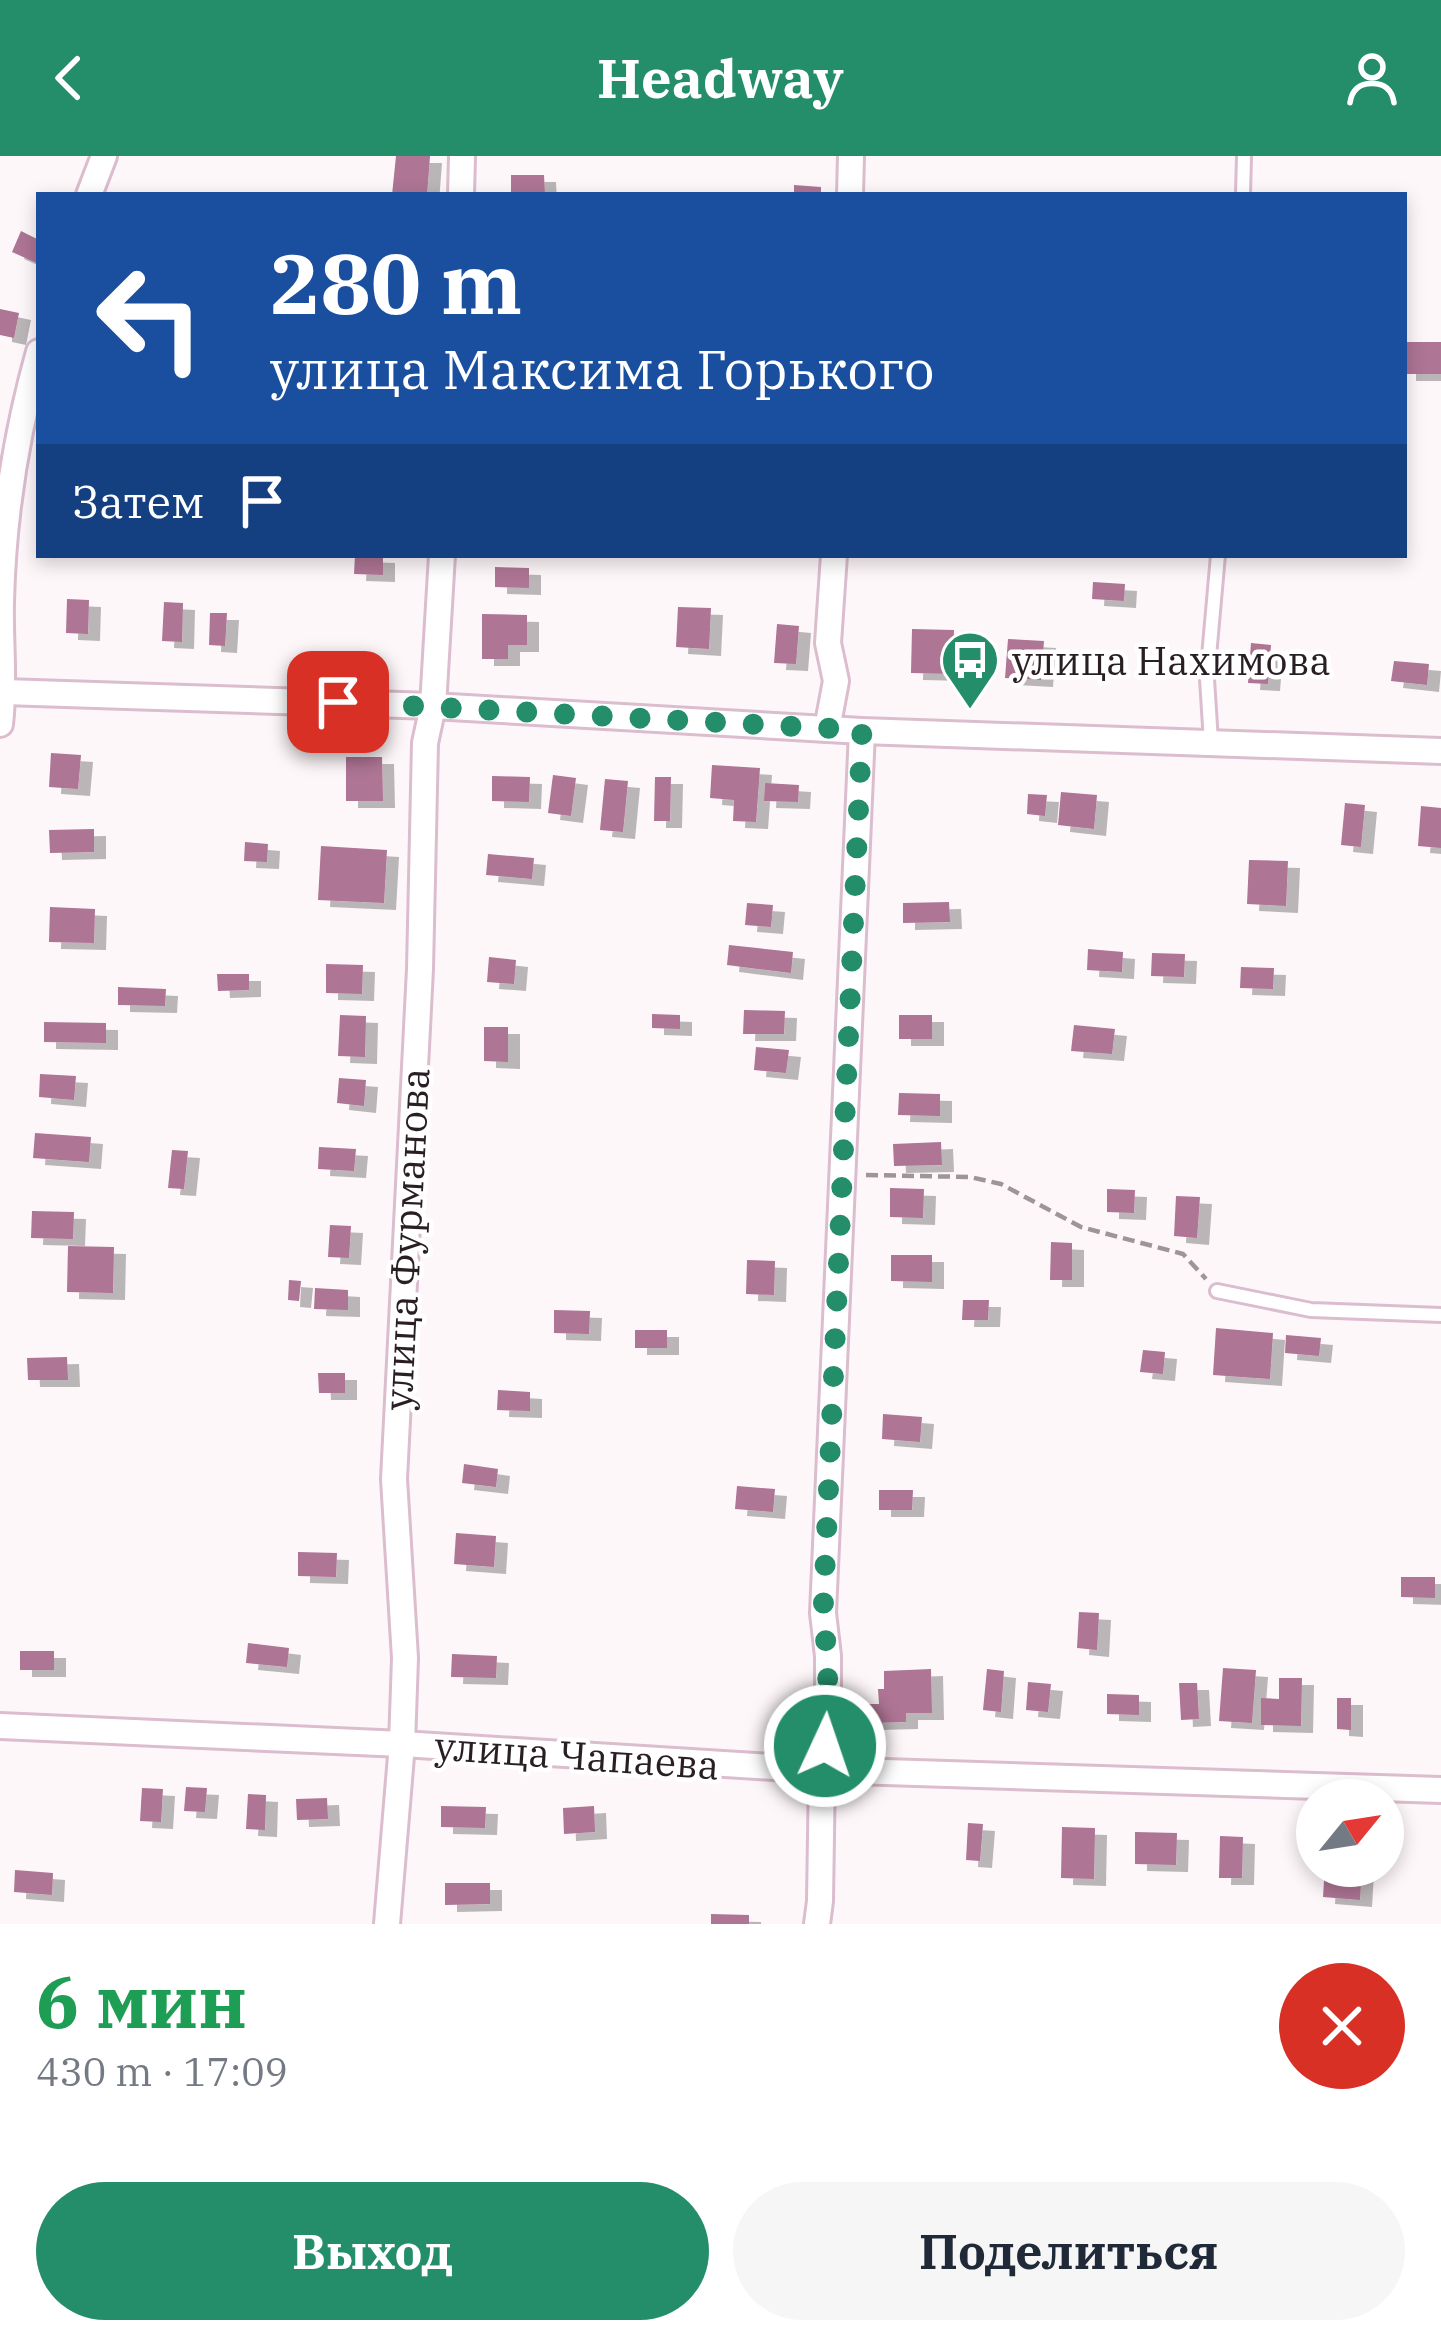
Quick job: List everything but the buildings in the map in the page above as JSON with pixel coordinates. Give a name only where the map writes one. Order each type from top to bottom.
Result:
[{"type":"street","points":[[90,192],[104,156]]},
{"type":"street","points":[[460,192],[462,156]]},
{"type":"street","points":[[850,192],[851,156]]},
{"type":"street","points":[[0,724],[5,510],[36,364]]},
{"type":"street","name":"улица Фурманова","points":[[387,1924],[405,1658],[394,1479],[420,969],[425,743],[434,706],[442,558]]},
{"type":"street","points":[[827,729],[836,681],[829,643],[833,558]]},
{"type":"street","points":[[4,692],[434,706],[827,729],[1441,751]]},
{"type":"street","points":[[818,1924],[822,1770],[828,1722],[823,1613],[862,730]]},
{"type":"street","name":"улица Чапаева","points":[[0,1726],[822,1770],[1441,1790]]},
{"type":"lane","points":[[1243,192],[1244,156]]},
{"type":"lane","points":[[1211,742],[1207,679],[1218,558]]},
{"type":"lane","points":[[1217,1291],[1311,1310],[1441,1316]]},
{"type":"path","points":[[842,1175],[970,1177],[1001,1184],[1081,1227],[1183,1254],[1217,1291]]},
{"type":"place","name":"улица Нахимова","points":[[970,711]]},
{"type":"route","points":[[338,702],[862,730],[823,1613],[828,1656],[825,1746]]}]
